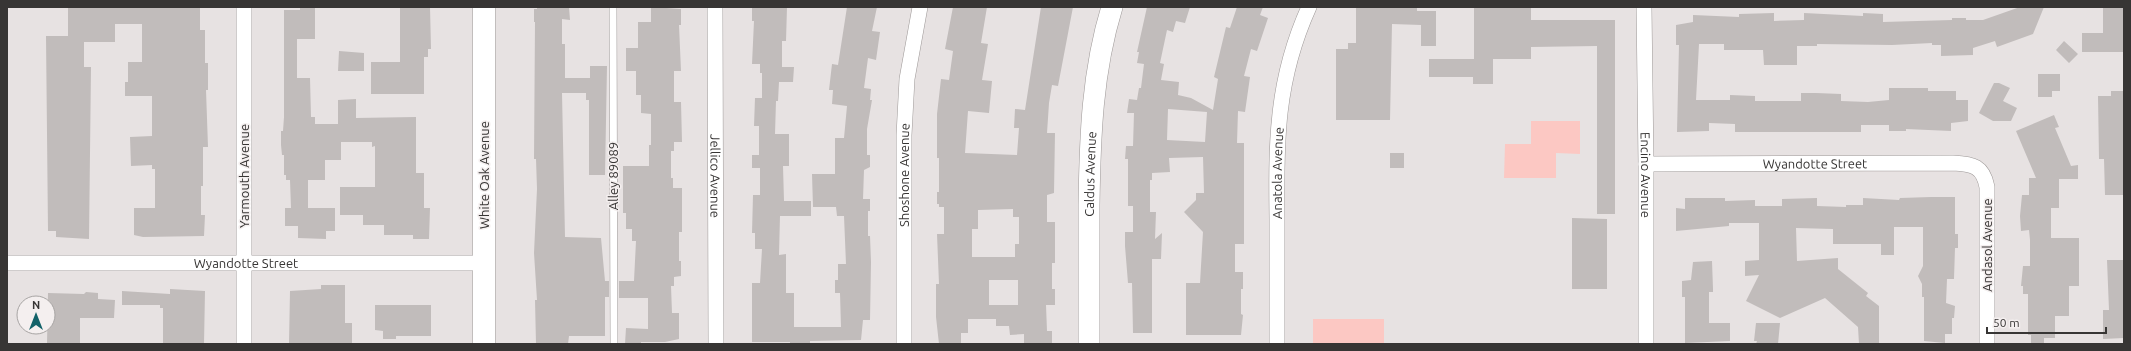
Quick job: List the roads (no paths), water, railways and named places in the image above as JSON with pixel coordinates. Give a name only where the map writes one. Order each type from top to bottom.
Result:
[{"type":"main road","name":"White Oak Avenue","points":[[484,7],[484,344]]},
{"type":"street","name":"Yarmouth Avenue","points":[[244,7],[244,344]]},
{"type":"street","name":"Jellico Avenue","points":[[715,7],[716,344]]},
{"type":"street","name":"Shoshone Avenue","points":[[904,344],[904,135],[907,79],[920,7]]},
{"type":"street","name":"Caldus Avenue","points":[[1089,344],[1090,145],[1094,86],[1102,38],[1112,7]]},
{"type":"street","name":"Anatola Avenue","points":[[1277,344],[1276,153],[1279,111],[1286,68],[1309,7]]},
{"type":"street","name":"Encino Avenue","points":[[1644,7],[1646,344]]},
{"type":"street","name":"Wyandotte Street","points":[[1646,164],[1953,163],[1970,165],[1982,172]]},
{"type":"street","name":"Andasol Avenue","points":[[1982,172],[1986,182],[1987,193],[1987,344]]},
{"type":"street","name":"Wyandotte Street","points":[[7,263],[484,263]]},
{"type":"lane","name":"Alley 89089","points":[[613,7],[614,344]]}]
